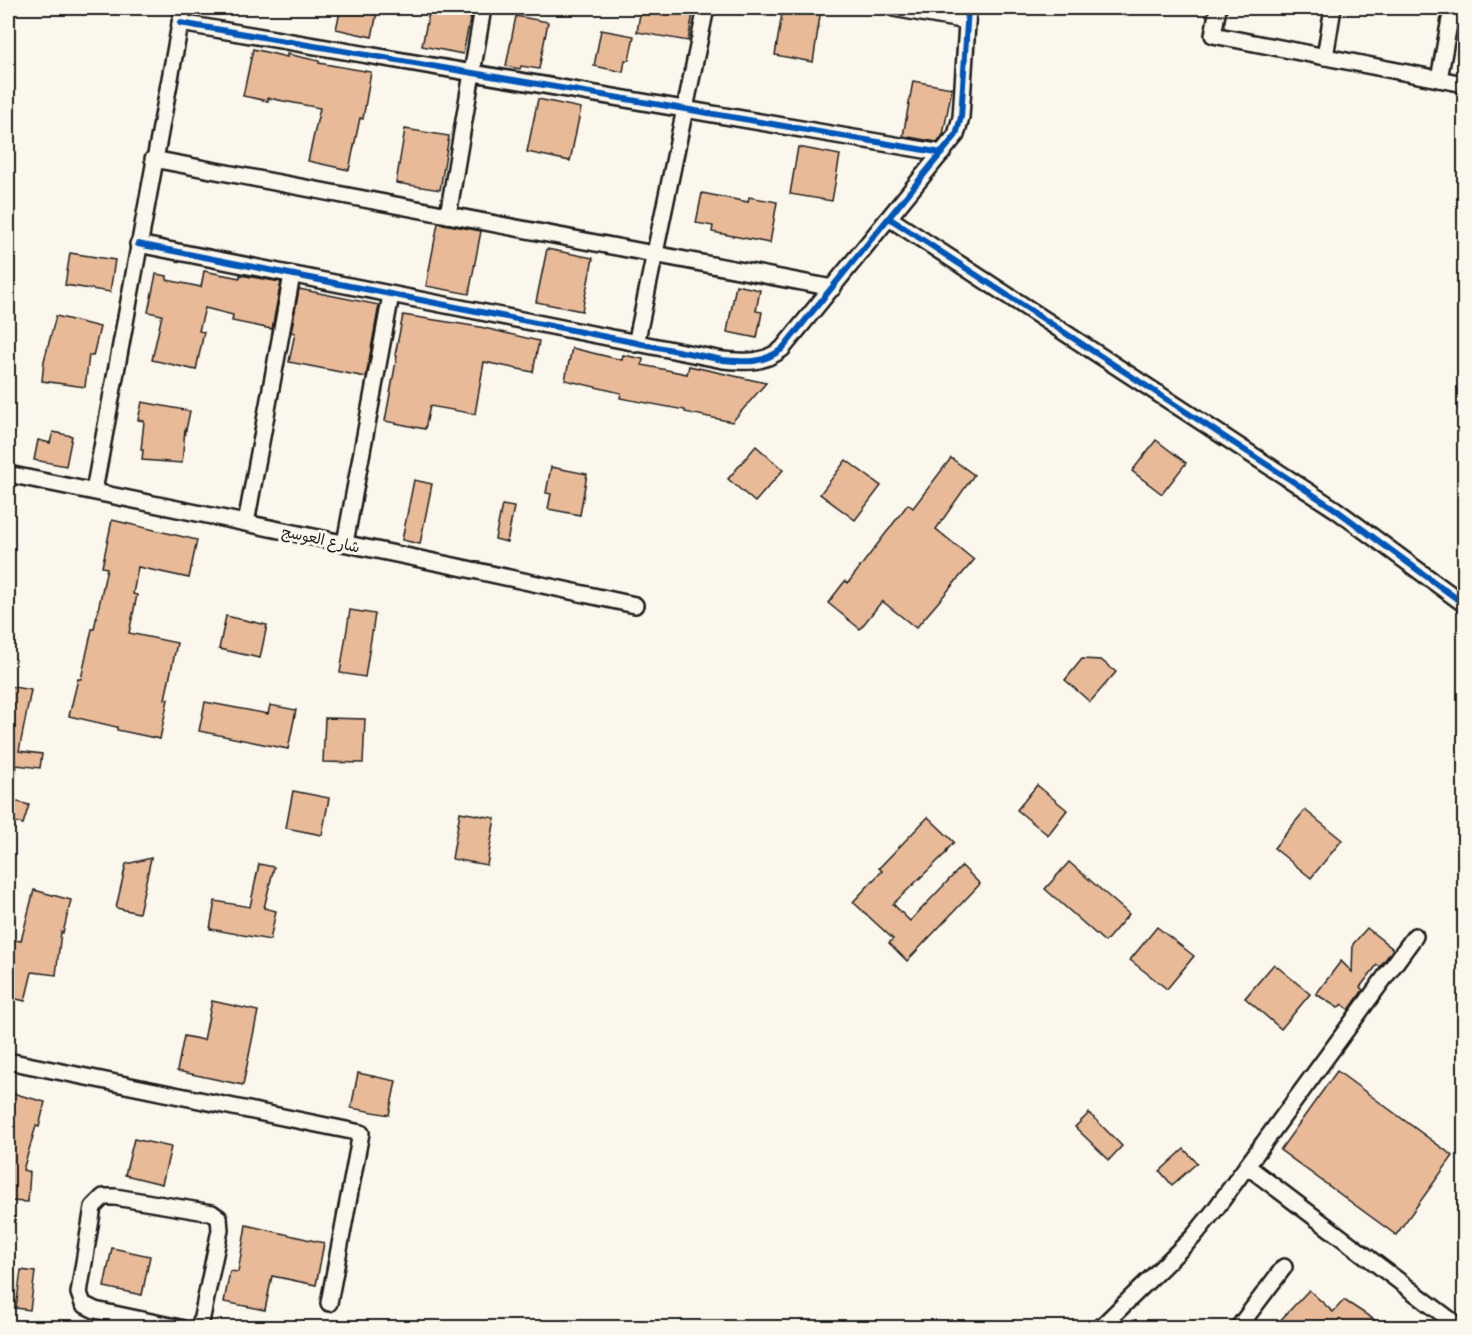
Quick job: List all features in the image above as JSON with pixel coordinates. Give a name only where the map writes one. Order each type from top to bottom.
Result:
[{"type":"street","points":[[448,215],[483,8]]},
{"type":"street","points":[[636,344],[706,8]]},
{"type":"street","points":[[138,244],[723,360],[757,361],[771,358],[782,349],[833,288],[942,153],[960,126],[968,14],[893,8]]},
{"type":"street","points":[[1218,8],[1213,35],[1464,84]]},
{"type":"street","points":[[1325,57],[1333,8]]},
{"type":"street","points":[[1439,79],[1452,8]]},
{"type":"street","points":[[94,491],[181,15],[473,73],[942,153]]},
{"type":"street","points":[[153,159],[833,288]]},
{"type":"street","points":[[890,218],[1335,509],[1464,604]]},
{"type":"street","points":[[246,523],[292,275]]},
{"type":"street","points":[[345,543],[391,295]]},
{"type":"street","name":"شارع العوسج","points":[[8,474],[635,605]]},
{"type":"street","points":[[1100,1328],[1192,1237],[1247,1166],[1415,936]]},
{"type":"street","points":[[8,1061],[361,1133],[329,1303]]},
{"type":"street","points":[[1247,1166],[1461,1328]]},
{"type":"street","points":[[170,1326],[94,1310],[83,1304],[79,1293],[93,1207],[103,1197],[212,1213],[219,1218],[220,1230],[201,1322],[197,1328]]},
{"type":"street","points":[[1238,1328],[1284,1266]]},
{"type":"building","points":[[341,8],[378,8],[372,37],[336,29]]},
{"type":"building","points":[[430,8],[472,10],[463,54],[422,46]]},
{"type":"building","points":[[641,8],[694,8],[688,41],[637,32]]},
{"type":"building","points":[[783,8],[821,9],[813,62],[775,55]]},
{"type":"building","points":[[516,16],[548,22],[539,69],[506,66]]},
{"type":"building","points":[[601,30],[634,36],[629,60],[625,60],[623,72],[594,66]]},
{"type":"building","points":[[253,49],[371,72],[363,119],[360,118],[349,170],[308,161],[320,108],[268,98],[268,101],[243,96]]},
{"type":"building","points":[[913,81],[952,88],[943,135],[937,142],[903,136]]},
{"type":"building","points":[[538,99],[581,108],[570,161],[527,152]]},
{"type":"building","points":[[405,129],[449,136],[440,190],[396,183]]},
{"type":"building","points":[[798,147],[840,155],[832,201],[790,194]]},
{"type":"building","points":[[702,193],[748,202],[749,197],[777,202],[770,243],[712,232],[713,226],[696,223]]},
{"type":"building","points":[[438,223],[481,231],[469,294],[426,286]]},
{"type":"building","points":[[547,249],[593,258],[582,311],[536,302]]},
{"type":"building","points":[[70,253],[115,260],[110,292],[65,285]]},
{"type":"building","points":[[204,271],[240,278],[240,275],[281,282],[272,329],[232,321],[233,315],[205,308],[199,331],[204,332],[196,370],[152,360],[162,315],[148,312],[156,274],[167,276],[167,280],[201,287]]},
{"type":"building","points":[[736,285],[760,290],[756,311],[762,312],[757,338],[727,332]]},
{"type":"building","points":[[299,289],[379,305],[366,377],[289,362],[295,333],[291,332]]},
{"type":"building","points":[[403,315],[480,327],[539,341],[533,372],[484,362],[475,414],[430,406],[425,429],[385,421]]},
{"type":"building","points":[[56,316],[100,327],[93,356],[89,355],[85,387],[42,381],[44,361]]},
{"type":"building","points":[[572,348],[622,360],[623,355],[643,359],[642,365],[687,374],[689,366],[766,383],[732,422],[685,412],[685,410],[620,398],[621,393],[565,380]]},
{"type":"building","points":[[142,402],[190,411],[185,429],[182,463],[142,460],[144,421],[138,420]]},
{"type":"building","points":[[53,432],[72,436],[66,466],[34,460],[38,440],[50,443]]},
{"type":"building","points":[[1156,440],[1186,463],[1162,494],[1132,471]]},
{"type":"building","points":[[756,446],[783,470],[755,502],[728,479]]},
{"type":"building","points":[[951,458],[974,475],[936,529],[974,560],[916,628],[882,601],[860,629],[828,603],[845,581],[848,583],[908,504],[913,508]]},
{"type":"building","points":[[846,460],[881,486],[855,520],[820,494]]},
{"type":"building","points":[[551,467],[587,474],[580,515],[548,509],[551,494],[546,493]]},
{"type":"building","points":[[414,480],[432,484],[420,544],[402,540]]},
{"type":"building","points":[[502,505],[514,507],[507,542],[495,539]]},
{"type":"building","points":[[112,520],[197,540],[189,578],[138,567],[133,594],[137,595],[129,633],[177,643],[165,699],[168,699],[160,739],[117,730],[117,727],[69,716],[78,679],[81,679],[92,629],[94,629],[107,568],[102,567]]},
{"type":"building","points":[[350,610],[375,614],[365,677],[340,673]]},
{"type":"building","points":[[226,616],[267,625],[260,658],[219,649]]},
{"type":"building","points":[[1082,659],[1101,660],[1116,672],[1090,702],[1065,680]]},
{"type":"building","points":[[8,686],[31,690],[19,751],[42,754],[40,768],[17,765],[14,782],[8,781]]},
{"type":"building","points":[[205,702],[268,714],[270,705],[296,710],[288,749],[199,731]]},
{"type":"building","points":[[325,718],[365,719],[363,763],[323,762]]},
{"type":"building","points":[[1037,785],[1067,810],[1048,835],[1017,810]]},
{"type":"building","points":[[293,791],[329,798],[322,835],[286,828]]},
{"type":"building","points":[[8,799],[29,805],[23,824],[8,820]]},
{"type":"building","points":[[1305,810],[1342,840],[1311,878],[1274,848]]},
{"type":"building","points":[[460,812],[495,818],[487,865],[452,859]]},
{"type":"building","points":[[928,817],[954,842],[947,852],[893,904],[910,921],[962,866],[980,884],[907,961],[889,943],[893,939],[853,902],[882,871],[879,868]]},
{"type":"building","points":[[151,858],[139,913],[116,908],[126,864]]},
{"type":"building","points":[[1069,862],[1129,914],[1105,942],[1045,889]]},
{"type":"building","points":[[259,864],[274,867],[264,908],[276,911],[270,940],[210,929],[215,901],[250,907]]},
{"type":"building","points":[[34,890],[71,900],[63,933],[61,932],[56,975],[32,972],[25,1001],[8,997],[8,976],[10,976],[14,940],[21,941]]},
{"type":"building","points":[[1157,927],[1194,956],[1167,989],[1130,960]]},
{"type":"building","points":[[1367,928],[1393,949],[1380,967],[1377,965],[1360,987],[1363,990],[1349,1010],[1342,1004],[1338,1008],[1316,994],[1341,961],[1352,972],[1353,944]]},
{"type":"building","points":[[1274,964],[1310,994],[1281,1029],[1245,998]]},
{"type":"building","points":[[212,1001],[258,1011],[243,1085],[177,1071],[184,1036],[204,1040]]},
{"type":"building","points":[[1337,1071],[1453,1156],[1396,1235],[1280,1150]]},
{"type":"building","points":[[358,1073],[396,1081],[389,1115],[351,1108]]},
{"type":"building","points":[[12,1093],[45,1102],[39,1127],[36,1126],[23,1170],[30,1172],[28,1202],[8,1201],[8,1110]]},
{"type":"building","points":[[1089,1113],[1122,1146],[1109,1160],[1075,1127]]},
{"type":"building","points":[[134,1139],[171,1147],[162,1184],[125,1175]]},
{"type":"building","points":[[1184,1149],[1197,1163],[1172,1185],[1160,1171]]},
{"type":"building","points":[[246,1225],[324,1243],[316,1285],[272,1276],[265,1310],[224,1302],[230,1271],[238,1272]]},
{"type":"building","points":[[112,1248],[150,1256],[142,1295],[104,1287]]},
{"type":"building","points":[[21,1270],[35,1272],[30,1310],[16,1308]]},
{"type":"building","points":[[1309,1290],[1333,1312],[1344,1300],[1387,1328],[1273,1328]]},
{"type":"cycle path","points":[[138,244],[723,360],[761,360],[782,349],[956,135],[961,117],[968,8]]},
{"type":"cycle path","points":[[180,23],[942,153]]},
{"type":"cycle path","points":[[889,218],[1335,509],[1464,604]]}]
